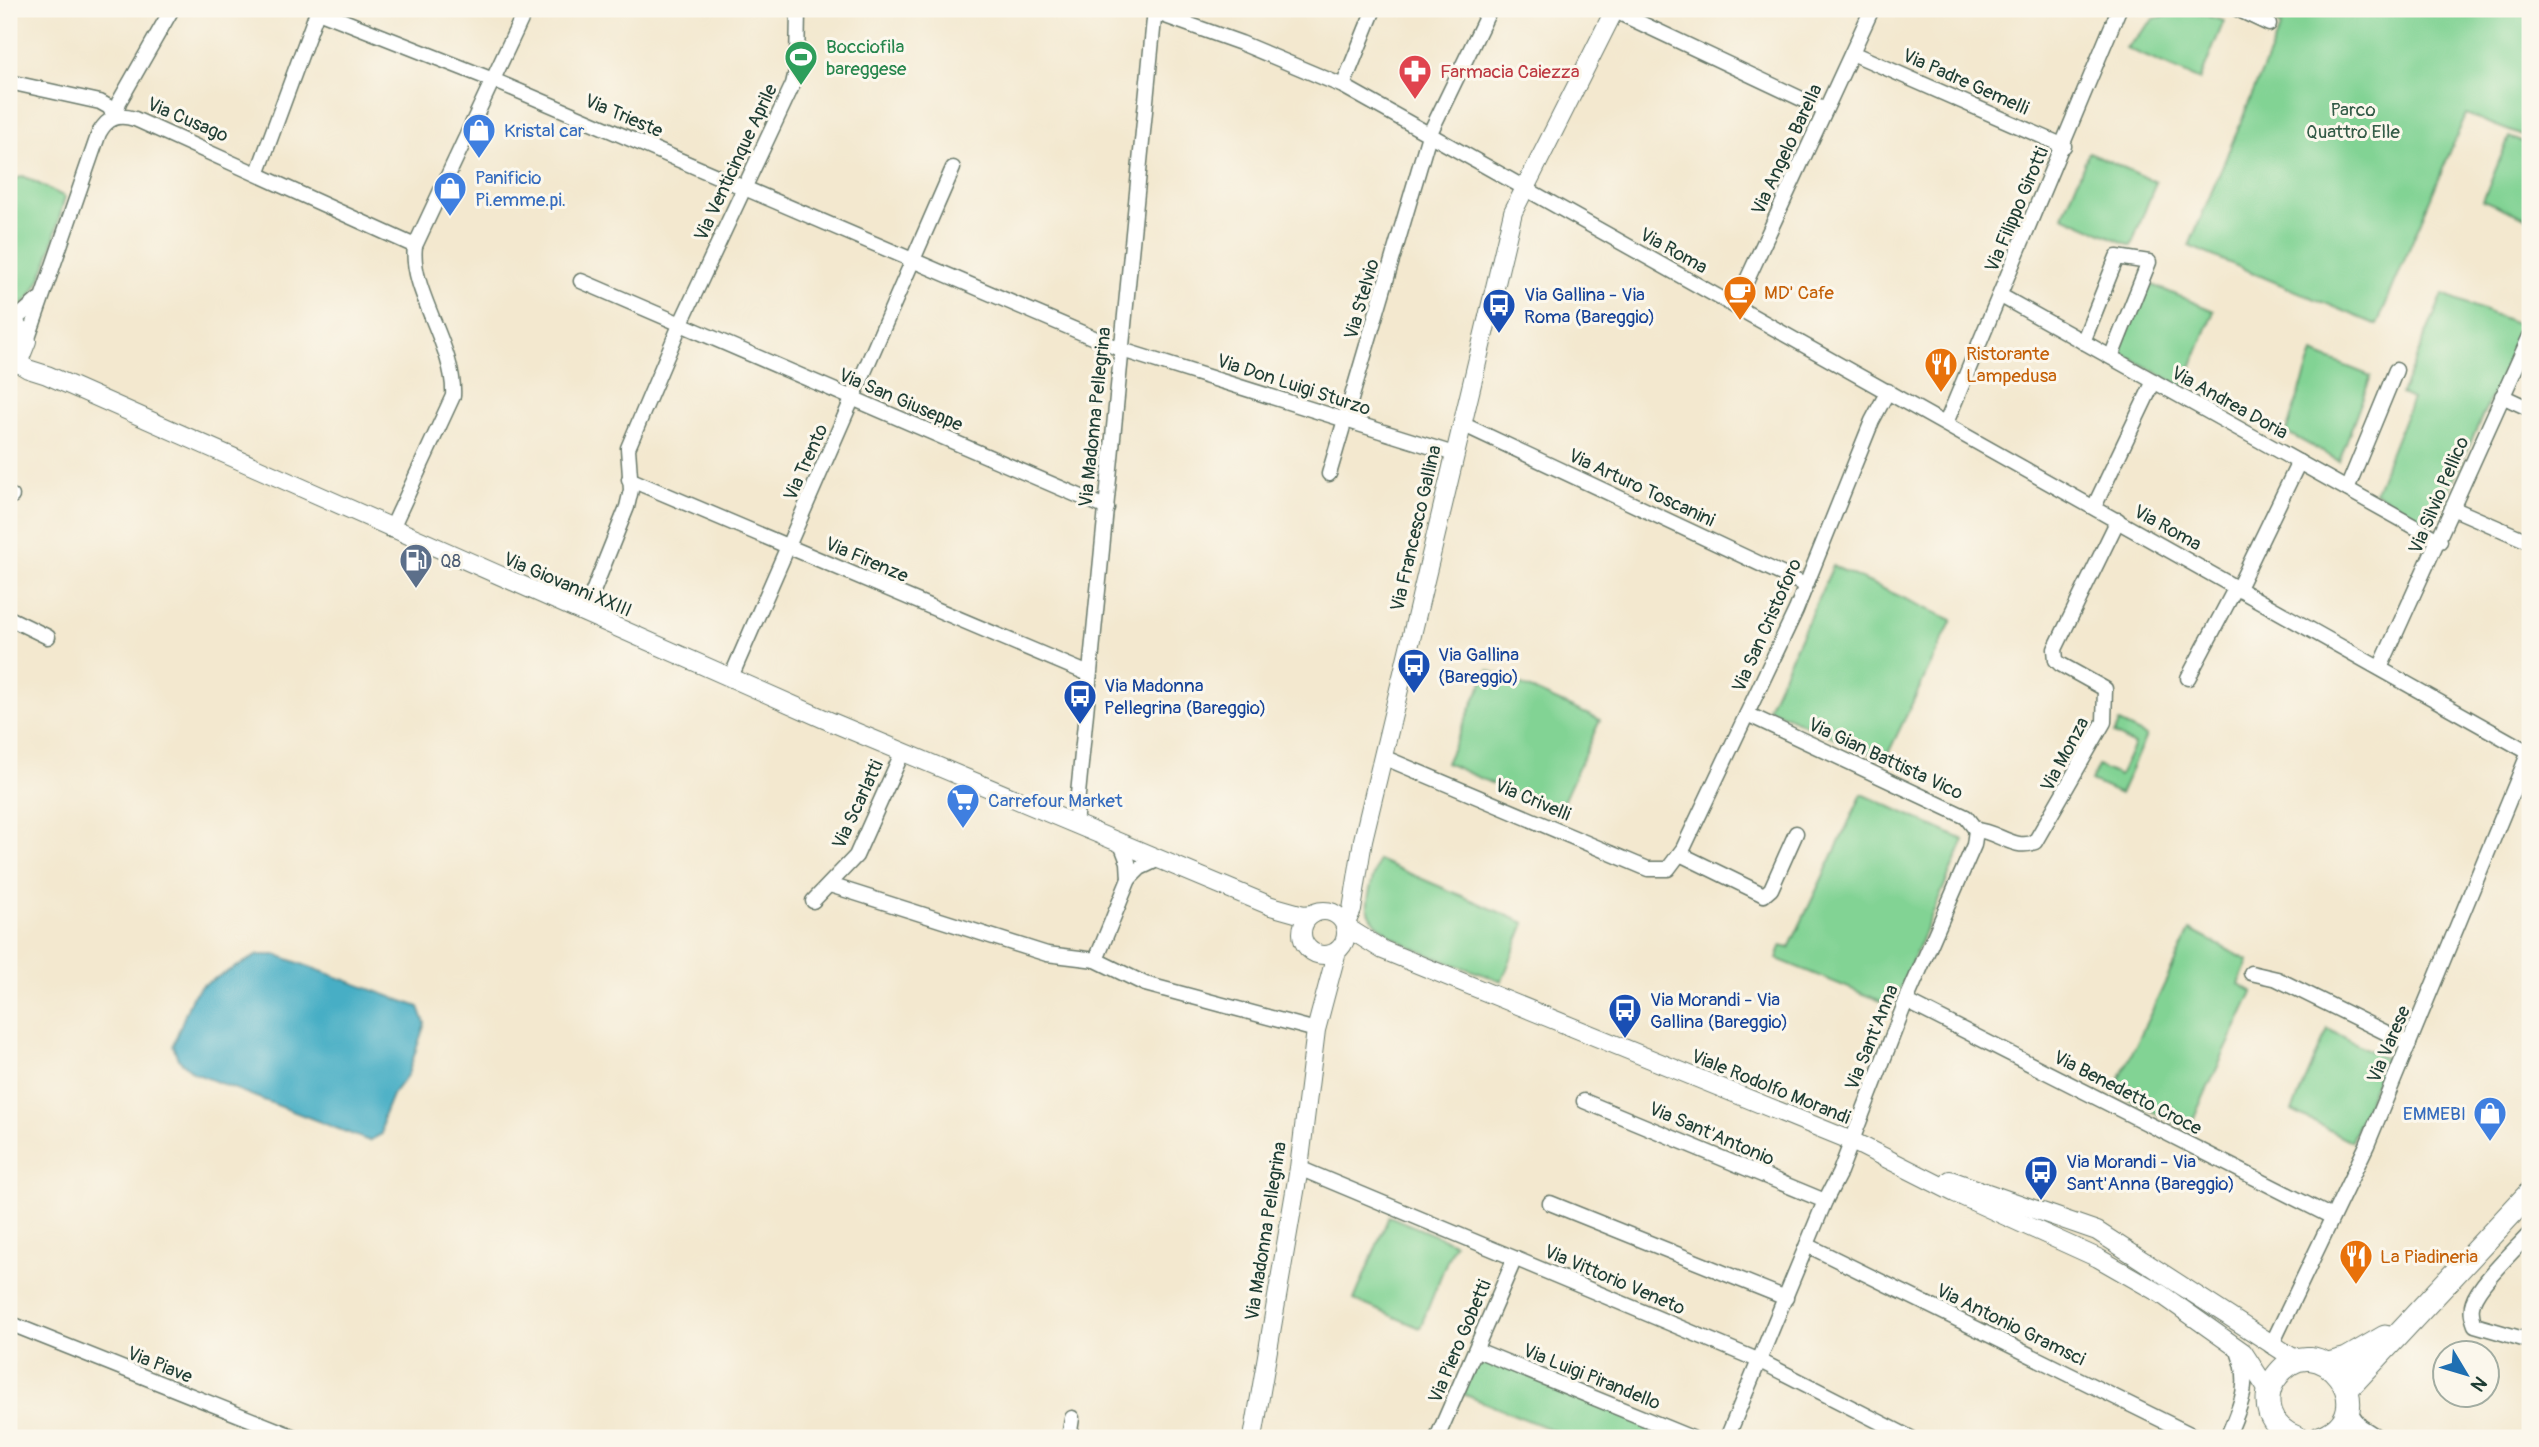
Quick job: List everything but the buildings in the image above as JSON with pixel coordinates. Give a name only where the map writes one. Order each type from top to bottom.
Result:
[{"type":"main road","points":[[2323,1437],[2343,1420],[2348,1399],[2404,1328],[2530,1193]]},
{"type":"main road","points":[[2328,1364],[2355,1355],[2404,1328]]},
{"type":"main road","points":[[2265,1438],[2269,1401],[2279,1372],[2298,1361],[2308,1359],[2328,1364],[2343,1379],[2348,1399]]},
{"type":"main road","points":[[2269,1401],[2284,1432],[2297,1438]]},
{"type":"street","points":[[10,362],[24,353],[99,133],[105,123],[115,117],[119,102],[172,9]]},
{"type":"street","points":[[391,530],[453,396],[452,374],[416,267],[415,246],[526,9]]},
{"type":"street","points":[[784,9],[798,12]]},
{"type":"street","points":[[1343,86],[1374,9]]},
{"type":"street","name":"Via Stelvio","points":[[1329,474],[1429,135],[1490,9]]},
{"type":"street","name":"Via Angelo Barella","points":[[1735,306],[1872,9]]},
{"type":"street","name":"Via Filippo Girotti","points":[[1946,423],[2119,9]]},
{"type":"street","points":[[2237,9],[2269,24]]},
{"type":"street","points":[[258,172],[318,10]]},
{"type":"street","name":"Via Trieste","points":[[318,10],[493,80],[1122,350]]},
{"type":"street","points":[[1615,10],[1825,110]]},
{"type":"street","name":"Via Francesco Gallina","points":[[1345,926],[1352,910],[1383,757],[1513,212],[1615,10]]},
{"type":"street","name":"Via Roma","points":[[1154,11],[1241,43],[1343,86],[2530,752]]},
{"type":"street","name":"Via Madonna Pellegrina","points":[[1075,825],[1154,11]]},
{"type":"street","name":"Via Venticinque Aprile","points":[[584,614],[627,507],[631,490],[628,448],[680,325],[793,84],[797,67],[798,12]]},
{"type":"street","name":"Via Padre Gemelli","points":[[1852,53],[2064,145]]},
{"type":"street","points":[[9,82],[100,102],[109,107],[115,117]]},
{"type":"street","name":"Via Cusago","points":[[115,117],[135,118],[415,246]]},
{"type":"street","points":[[912,261],[953,168]]},
{"type":"street","points":[[2083,342],[2117,257],[2149,262],[2111,357]]},
{"type":"street","name":"Via Trento","points":[[731,677],[912,261]]},
{"type":"street","points":[[580,281],[680,325]]},
{"type":"street","points":[[9,325],[26,314],[46,290]]},
{"type":"street","name":"Via Andrea Doria","points":[[2001,296],[2440,541]]},
{"type":"street","points":[[9,325],[19,328],[30,354],[47,375]]},
{"type":"street","name":"Via San Giuseppe","points":[[680,325],[1107,508]]},
{"type":"street","name":"Via Silvio Pellico","points":[[2380,668],[2440,541],[2452,508],[2530,336]]},
{"type":"street","name":"Via Don Luigi Sturzo","points":[[1122,350],[1454,454]]},
{"type":"street","name":"Via Giovanni XXIII","points":[[10,362],[47,375],[391,530],[1075,825]]},
{"type":"street","points":[[2347,489],[2396,370]]},
{"type":"street","points":[[2094,507],[2154,381]]},
{"type":"street","name":"Via San Cristoforo","points":[[1668,869],[1680,854],[1747,714],[1805,585],[1872,421],[1888,391]]},
{"type":"street","points":[[2502,396],[2530,409]]},
{"type":"street","name":"Via Arturo Toscanini","points":[[1462,424],[1805,585]]},
{"type":"street","points":[[2188,678],[2237,587],[2298,462]]},
{"type":"street","name":"Via Firenze","points":[[629,479],[1089,674]]},
{"type":"street","points":[[2452,508],[2530,542]]},
{"type":"street","name":"Via Monza","points":[[2041,835],[2105,715],[2105,689],[2060,664],[2056,660],[2055,649],[2118,520]]},
{"type":"street","points":[[9,618],[48,637]]},
{"type":"street","name":"Via Gian Battista Vico","points":[[1747,714],[1966,817],[1976,830],[1986,830],[2021,846],[2035,842],[2041,835]]},
{"type":"street","name":"Via Scarlatti","points":[[813,901],[846,869],[865,838],[902,751]]},
{"type":"street","name":"Via Varese","points":[[2271,1346],[2409,1044],[2530,752]]},
{"type":"street","name":"Via Crivelli","points":[[1383,757],[1648,870],[1668,869]]},
{"type":"street","points":[[1075,825],[1271,906],[1303,915],[1339,902],[1357,880]]},
{"type":"street","name":"Via Sant'Anna","points":[[1727,1438],[1852,1142],[1906,1001],[1974,845],[1976,830]]},
{"type":"street","points":[[1680,854],[1764,895],[1771,888],[1796,833]]},
{"type":"street","points":[[1121,844],[1128,862],[1129,879]]},
{"type":"street","points":[[1096,960],[1129,879],[1140,868],[1157,860]]},
{"type":"street","points":[[830,885],[1047,954],[1096,960],[1145,984],[1316,1030]]},
{"type":"street","points":[[1271,906],[1302,937],[1313,953],[1322,955],[1339,949],[1345,926],[1333,913],[1317,912],[1304,923],[1302,937]]},
{"type":"street","name":"Viale Rodolfo Morandi","points":[[1345,926],[1383,950],[1852,1142],[1955,1193],[2098,1258],[2161,1294],[2232,1345],[2254,1366],[2269,1401]]},
{"type":"street","name":"Via Madonna Pellegrina","points":[[1253,1438],[1298,1168],[1316,1030],[1325,988],[1339,949]]},
{"type":"street","name":"Viale Rodolfo Morandi","points":[[1339,949],[1383,950]]},
{"type":"street","name":"Via Madonna Pellegrina","points":[[1313,953],[1323,967],[1325,988]]},
{"type":"street","points":[[2251,973],[2277,979],[2409,1044]]},
{"type":"street","name":"Via Benedetto Croce","points":[[1906,1001],[2332,1217]]},
{"type":"street","name":"Via Sant'Antonio","points":[[1584,1101],[1825,1201]]},
{"type":"street","name":"Via Vittorio Veneto","points":[[1298,1168],[1760,1361],[1911,1438]]},
{"type":"street","name":"Viale Rodolfo Morandi","points":[[1909,1168],[2097,1231],[2298,1361]]},
{"type":"street","points":[[1550,1203],[1786,1298]]},
{"type":"street","points":[[2497,1228],[2507,1237],[2511,1250]]},
{"type":"street","points":[[2530,1233],[2511,1250],[2508,1258],[2476,1295],[2471,1305],[2475,1325],[2530,1341]]},
{"type":"street","name":"Via Antonio Gramsci","points":[[1807,1245],[2197,1438]]},
{"type":"street","name":"Via Piero Gobetti","points":[[1441,1437],[1512,1265],[1512,1258]]},
{"type":"street","name":"Via Piave","points":[[9,1323],[297,1438]]},
{"type":"street","points":[[2227,1438],[2244,1402],[2245,1367],[2232,1345]]},
{"type":"street","name":"Via Luigi Pirandello","points":[[1477,1350],[1692,1438]]},
{"type":"street","points":[[2244,1402],[2258,1395],[2269,1401]]},
{"type":"street","points":[[2348,1399],[2360,1426],[2379,1438]]},
{"type":"street","points":[[1069,1438],[1072,1418]]},
{"type":"street","points":[[2323,1437],[2350,1438]]},
{"type":"green space","name":"Parco Quattro Elle","points":[[2250,9],[2530,9],[2530,139],[2466,114],[2377,325],[2189,246],[2281,26]]},
{"type":"green space","points":[[2188,10],[2224,21],[2200,80],[2126,48],[2154,19]]},
{"type":"green space","points":[[2509,137],[2530,146],[2530,220],[2483,200]]},
{"type":"green space","points":[[2089,152],[2156,182],[2131,246],[2063,216]]},
{"type":"green space","points":[[23,176],[65,197],[40,279],[22,306],[9,315],[9,182]]},
{"type":"green space","points":[[2146,282],[2214,311],[2183,387],[2118,351]]},
{"type":"green space","points":[[2443,294],[2523,326],[2433,525],[2375,492],[2412,399],[2401,394]]},
{"type":"green space","points":[[2313,353],[2371,376],[2339,461],[2286,432]]},
{"type":"green space","points":[[1833,566],[1952,620],[1885,760],[1768,708]]},
{"type":"green space","points":[[1488,670],[1600,720],[1558,813],[1446,763]]},
{"type":"green space","points":[[2119,723],[2146,736],[2120,794],[2091,781],[2098,766],[2119,776],[2134,745],[2114,734]]},
{"type":"green space","points":[[1862,794],[1964,840],[1893,1006],[1777,959],[1781,946],[1789,948]]},
{"type":"green space","points":[[1378,860],[1525,923],[1502,981],[1425,953],[1387,932],[1374,921],[1368,903]]},
{"type":"green space","points":[[2190,930],[2249,961],[2239,984],[2253,992],[2188,1130],[2114,1091]]},
{"type":"green space","points":[[2328,1029],[2386,1059],[2351,1141],[2292,1111]]},
{"type":"green space","points":[[1389,1216],[1454,1243],[1420,1328],[1354,1300]]},
{"type":"green space","points":[[1480,1354],[1680,1438],[1572,1438],[1463,1394]]},
{"type":"water","points":[[258,955],[277,955],[419,1007],[425,1023],[408,1074],[392,1095],[383,1117],[382,1134],[369,1141],[194,1073],[178,1059],[173,1045],[192,997],[201,986]]},
{"type":"place","name":"Bocciofila bareggese","points":[[801,87]]},
{"type":"place","name":"Farmacia Caiezza","points":[[1415,101]]},
{"type":"place","name":"Kristal car","points":[[479,160]]},
{"type":"place","name":"Panificio Pi.emme.pi.","points":[[450,218]]},
{"type":"place","name":"MD' Cafe","points":[[1740,322]]},
{"type":"place","name":"Via Gallina - Via Roma (Bareggio)","points":[[1499,335]]},
{"type":"place","name":"Ristorante Lampedusa","points":[[1941,394]]},
{"type":"place","name":"Q8","points":[[416,590]]},
{"type":"place","name":"Via Gallina (Bareggio)","points":[[1414,695]]},
{"type":"place","name":"Via Madonna Pellegrina (Bareggio)","points":[[1080,726]]},
{"type":"place","name":"Carrefour Market","points":[[963,830]]},
{"type":"place","name":"Via Morandi - Via Gallina (Bareggio)","points":[[1625,1040]]},
{"type":"place","name":"EMMEBI","points":[[2490,1143]]},
{"type":"place","name":"Via Morandi - Via Sant'Anna (Bareggio)","points":[[2041,1202]]},
{"type":"place","name":"La Piadineria","points":[[2356,1286]]}]
